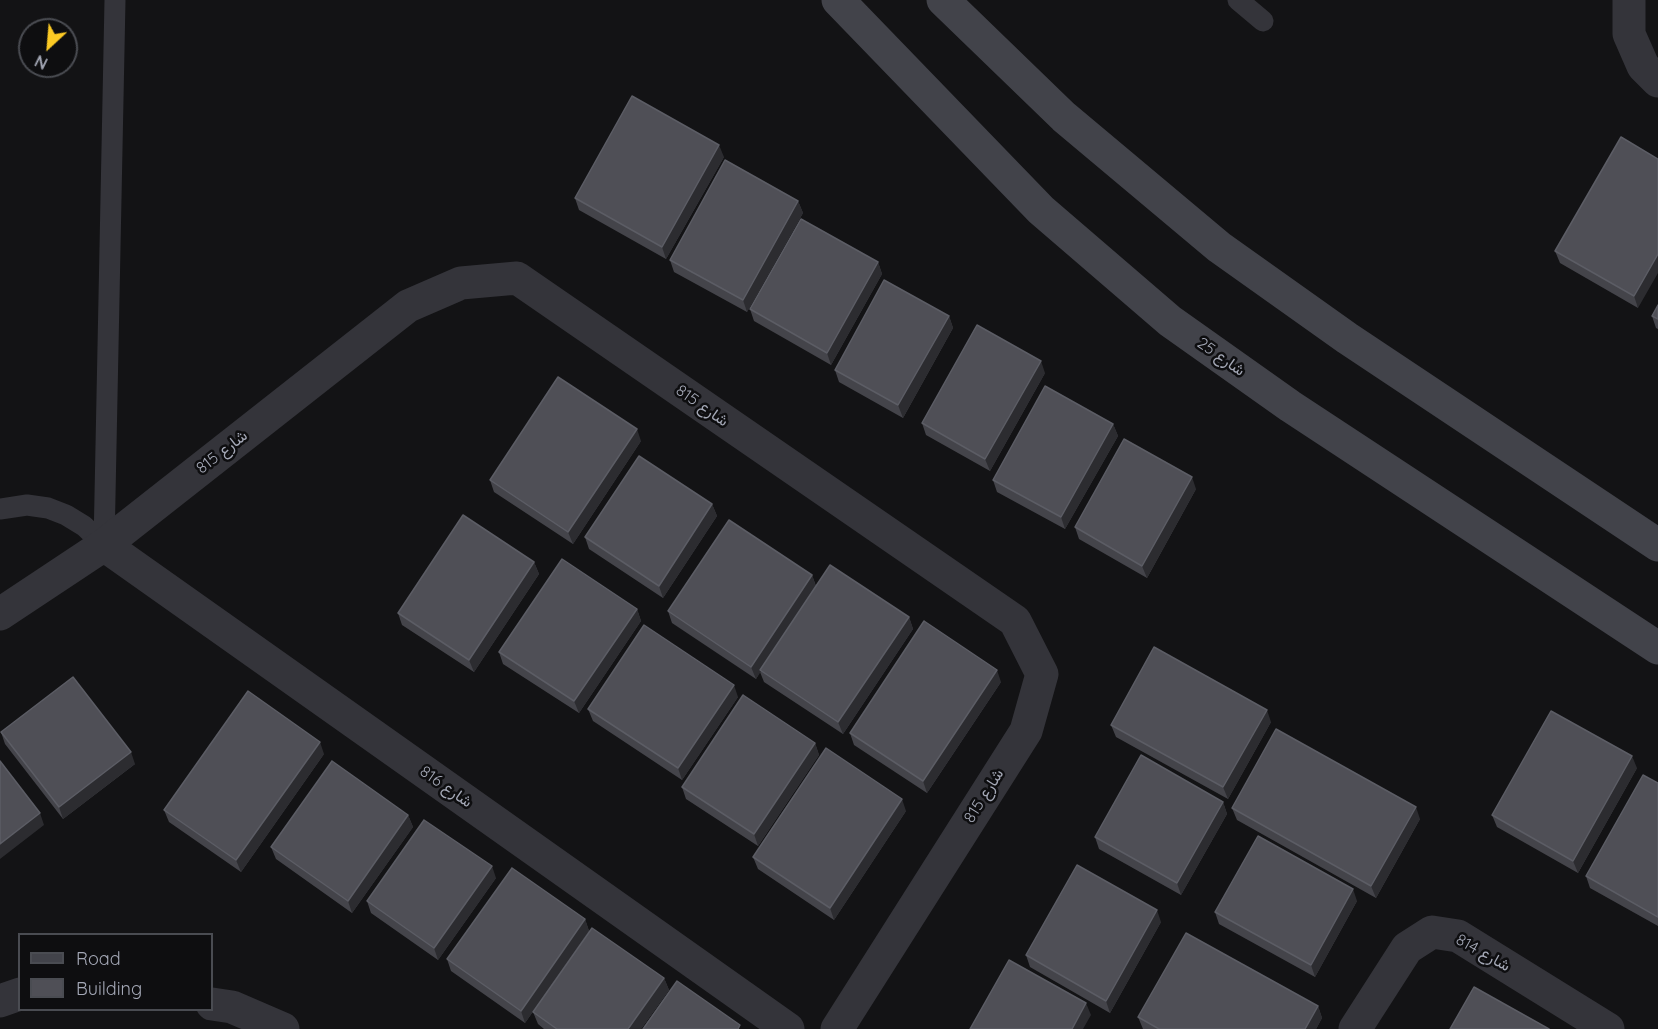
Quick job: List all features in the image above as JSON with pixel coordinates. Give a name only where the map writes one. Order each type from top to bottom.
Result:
[{"type":"street","name":"شارع 25","points":[[838,0],[1041,210],[1170,321],[1290,406],[1658,648]]},
{"type":"street","points":[[1629,0],[1629,34],[1643,66],[1658,81]]},
{"type":"street","points":[[951,3],[1064,117],[1219,247],[1347,338],[1658,545]]},
{"type":"street","name":"شارع 815","points":[[0,614],[104,545],[408,306],[461,282],[517,278],[1015,621],[1042,674],[1026,731],[837,1029]]},
{"type":"street","name":"شارع 816","points":[[104,545],[788,1029]]},
{"type":"street","name":"شارع 814","points":[[1355,1029],[1407,948],[1432,932],[1458,936],[1608,1029]]},
{"type":"street","points":[[0,1001],[18,995]]},
{"type":"street","points":[[213,1004],[232,1007],[283,1029]]},
{"type":"lane","points":[[104,545],[115,0]]},
{"type":"lane","points":[[1238,0],[1263,21]]},
{"type":"lane","points":[[0,509],[27,505],[48,508],[84,526],[104,545]]},
{"type":"building","points":[[632,96],[719,145],[662,247],[575,198]]},
{"type":"building","points":[[1621,137],[1658,159],[1658,254],[1634,296],[1555,251]]},
{"type":"building","points":[[725,160],[798,201],[743,300],[670,260]]},
{"type":"building","points":[[801,219],[878,262],[827,353],[750,309]]},
{"type":"building","points":[[884,280],[949,316],[898,405],[835,370]]},
{"type":"building","points":[[1658,305],[1658,319],[1652,316]]},
{"type":"building","points":[[977,325],[1041,361],[985,459],[922,423]]},
{"type":"building","points":[[558,377],[637,429],[568,532],[490,480]]},
{"type":"building","points":[[1045,386],[1113,424],[1061,517],[993,480]]},
{"type":"building","points":[[1124,439],[1192,477],[1142,566],[1075,527]]},
{"type":"building","points":[[639,456],[712,504],[659,586],[585,537]]},
{"type":"building","points":[[463,515],[534,562],[469,660],[398,613]]},
{"type":"building","points":[[729,520],[812,575],[751,667],[668,611]]},
{"type":"building","points":[[562,559],[637,609],[574,701],[499,652]]},
{"type":"building","points":[[830,565],[909,617],[838,722],[760,670]]},
{"type":"building","points":[[924,621],[997,670],[923,781],[850,733]]},
{"type":"building","points":[[644,625],[734,685],[678,768],[588,709]]},
{"type":"building","points":[[1154,647],[1267,710],[1223,787],[1111,725]]},
{"type":"building","points":[[73,677],[131,752],[59,807],[1,732]]},
{"type":"building","points":[[248,691],[320,742],[236,860],[164,810]]},
{"type":"building","points":[[743,695],[815,743],[754,834],[682,787]]},
{"type":"building","points":[[1551,711],[1632,756],[1573,861],[1492,815]]},
{"type":"building","points":[[1276,729],[1416,807],[1371,886],[1232,808]]},
{"type":"building","points":[[826,748],[902,799],[830,908],[753,857]]},
{"type":"building","points":[[1141,755],[1223,802],[1177,883],[1095,837]]},
{"type":"building","points":[[0,761],[40,813],[0,844]]},
{"type":"building","points":[[332,761],[408,815],[348,901],[271,847]]},
{"type":"building","points":[[1643,775],[1658,783],[1658,917],[1586,876]]},
{"type":"building","points":[[424,820],[492,866],[434,948],[367,901]]},
{"type":"building","points":[[1258,836],[1353,889],[1311,965],[1215,912]]},
{"type":"building","points":[[1077,865],[1157,910],[1106,1001],[1026,955]]},
{"type":"building","points":[[512,868],[585,919],[521,1011],[447,959]]},
{"type":"building","points":[[592,928],[664,978],[628,1029],[557,1029],[533,1012]]},
{"type":"building","points":[[1186,933],[1318,1006],[1305,1029],[1159,1029],[1138,1017]]},
{"type":"building","points":[[1009,960],[1086,1003],[1072,1029],[970,1029]]},
{"type":"building","points":[[677,981],[740,1025],[738,1029],[643,1029]]},
{"type":"building","points":[[1474,987],[1549,1029],[1450,1029]]}]
